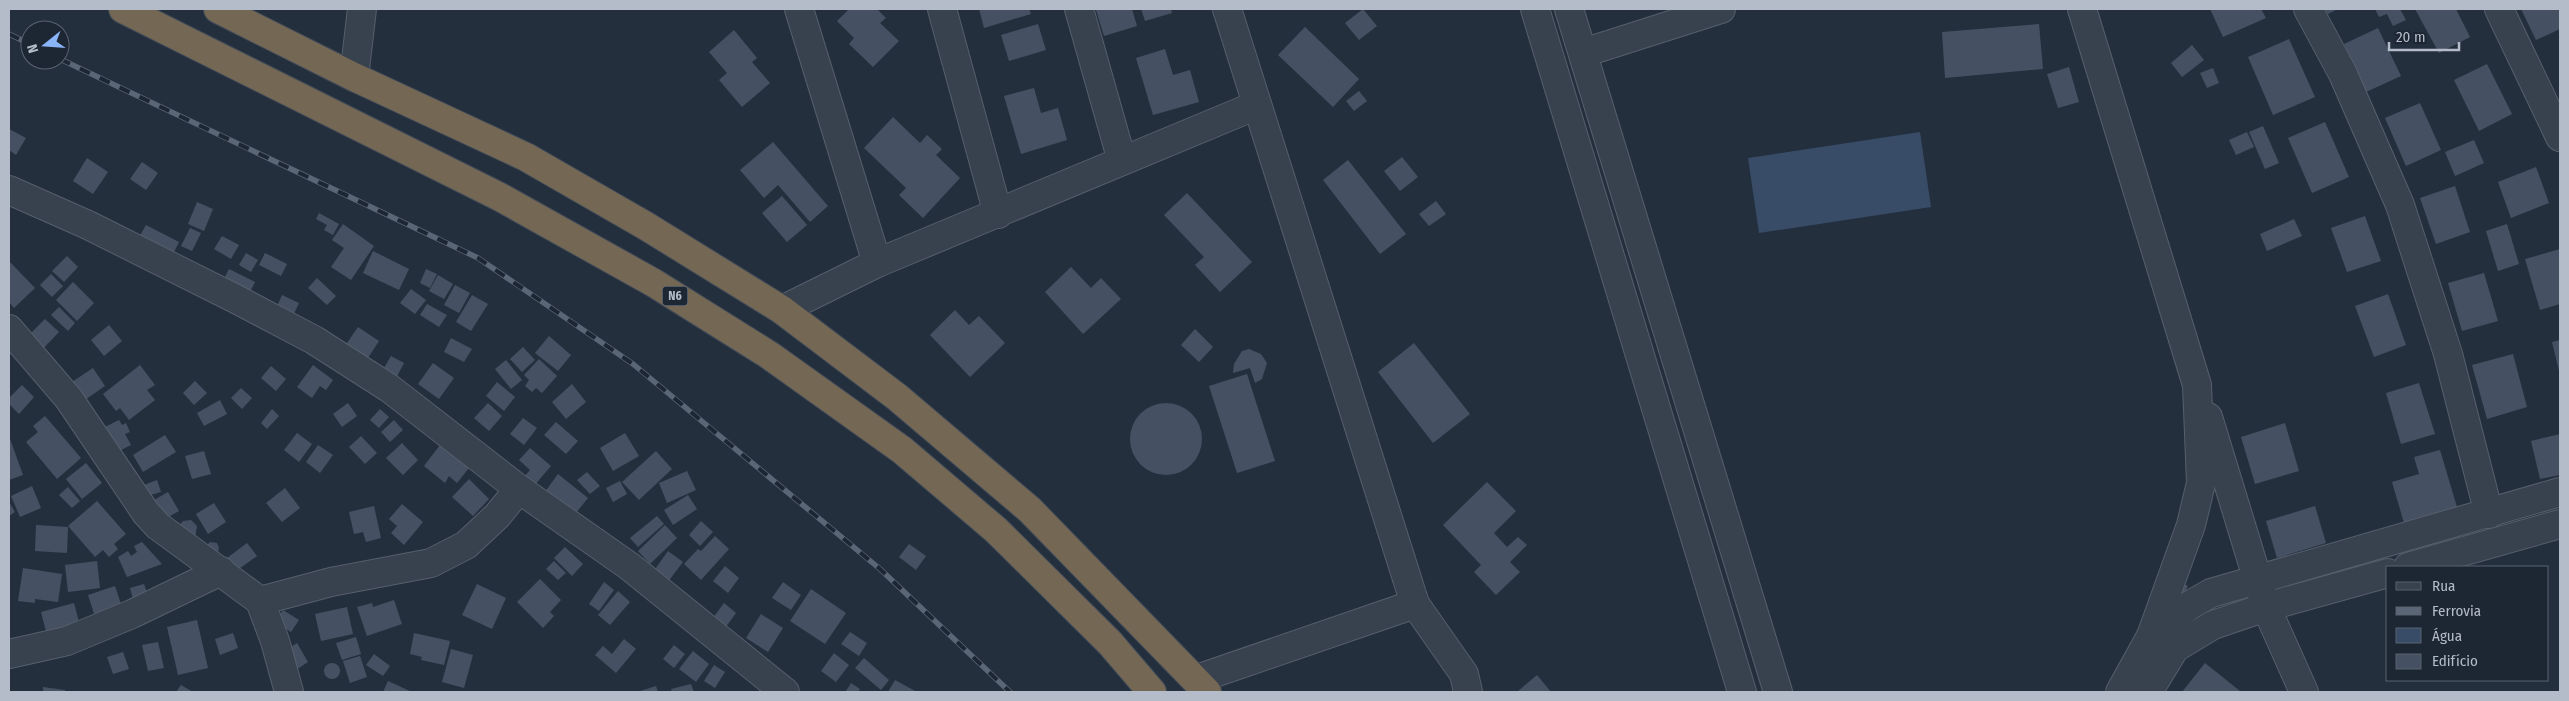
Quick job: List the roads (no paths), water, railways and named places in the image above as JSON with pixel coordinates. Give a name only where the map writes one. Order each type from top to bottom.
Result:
[{"type":"highway","name":"N6","points":[[123,9],[500,197],[654,283],[769,355],[902,450],[996,530],[1110,643],[1152,692]]},
{"type":"highway","points":[[234,12],[354,77],[526,157],[646,226],[782,310],[896,397],[1030,510],[1202,686]]},
{"type":"street","points":[[354,77],[362,9]]},
{"type":"street","points":[[799,9],[876,263]]},
{"type":"street","points":[[942,9],[998,214]]},
{"type":"street","points":[[1080,9],[1122,161]]},
{"type":"street","points":[[1227,9],[1416,604],[1464,674],[1468,692]]},
{"type":"street","points":[[1535,9],[1742,692]]},
{"type":"street","points":[[1570,9],[1778,692]]},
{"type":"street","points":[[1583,53],[1721,9]]},
{"type":"street","points":[[2082,9],[2266,607],[2304,692]]},
{"type":"street","points":[[2308,9],[2344,74],[2400,205],[2448,354],[2489,514]]},
{"type":"street","points":[[2499,9],[2560,137]]},
{"type":"street","points":[[782,310],[876,263],[1257,105]]},
{"type":"street","points":[[9,190],[88,225],[314,340],[389,388],[519,489],[629,566],[775,690]]},
{"type":"street","points":[[9,328],[69,399],[146,513],[158,526],[260,601],[275,641],[289,692]]},
{"type":"street","points":[[2120,692],[2151,636],[2191,525],[2201,483],[2198,385]]},
{"type":"street","points":[[260,601],[331,582],[431,563],[466,545],[498,516],[519,489]]},
{"type":"street","points":[[2151,636],[2190,605],[2211,593],[2560,492]]},
{"type":"street","points":[[2422,533],[2420,564],[2551,526],[2533,500]]},
{"type":"street","points":[[2351,554],[2360,581]]},
{"type":"street","points":[[9,654],[67,641],[132,614],[220,571]]},
{"type":"street","points":[[2148,692],[2175,648],[2213,625],[2266,607],[2386,574]]},
{"type":"street","points":[[1202,686],[1416,604]]},
{"type":"water","points":[[1920,132],[1931,207],[1759,233],[1748,158]]},
{"type":"railway","points":[[9,34],[20,39]]},
{"type":"railway","points":[[70,64],[478,258],[633,364],[880,569],[1010,692]]}]
